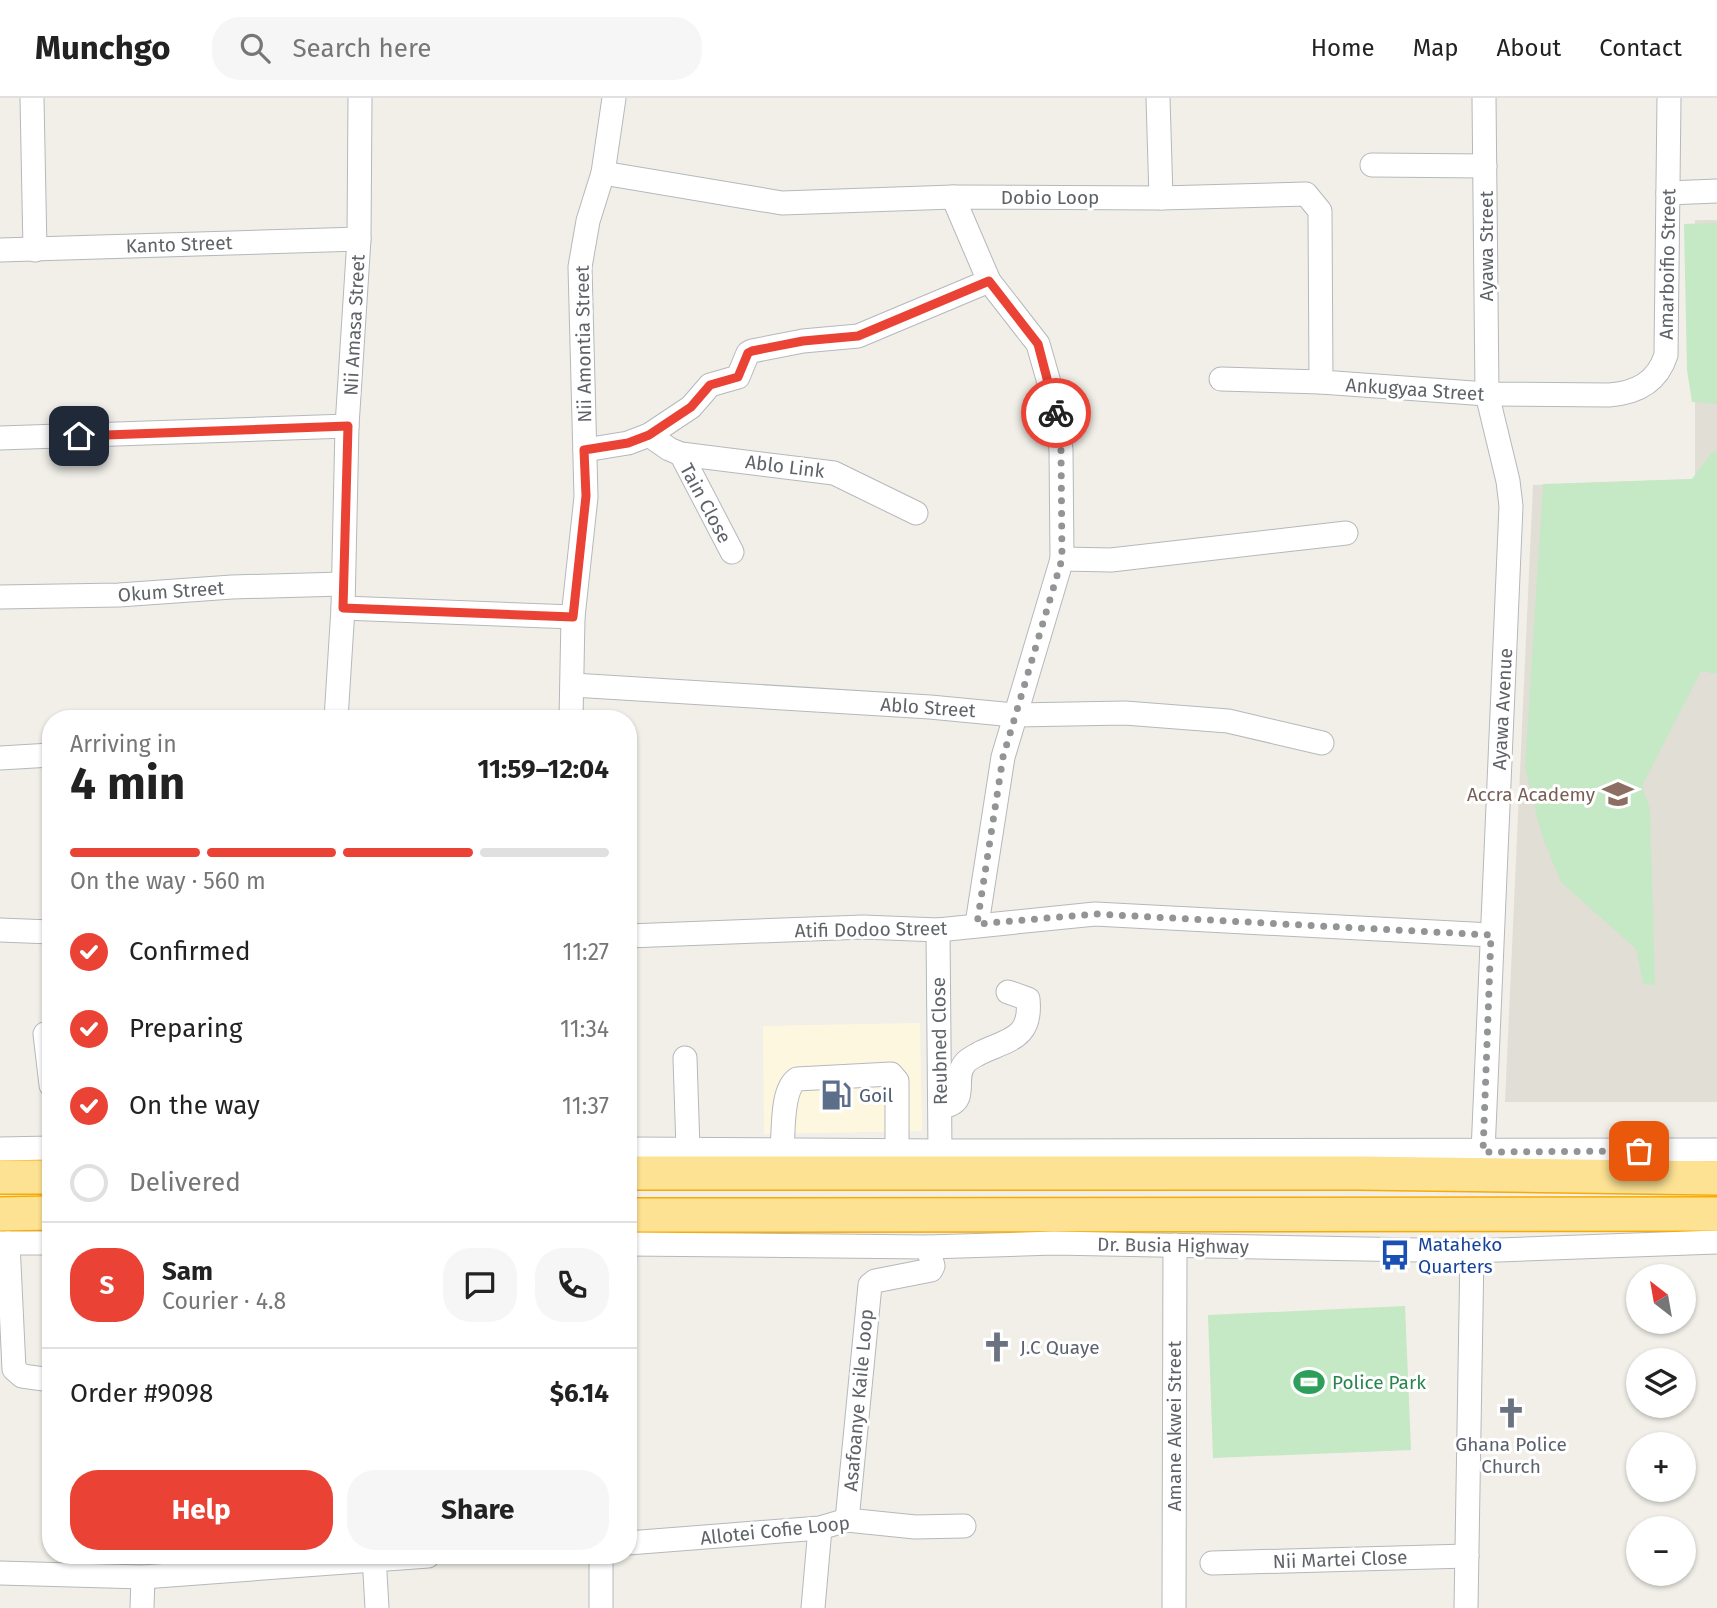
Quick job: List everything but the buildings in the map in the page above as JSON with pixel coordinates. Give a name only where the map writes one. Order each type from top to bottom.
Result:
[{"type":"highway","points":[[637,1173],[1359,1173],[1717,1178]]},
{"type":"highway","points":[[0,1177],[42,1177]]},
{"type":"highway","name":"Dr. Busia Highway","points":[[637,1215],[1717,1214]]},
{"type":"highway","points":[[3,1233],[42,1217]]},
{"type":"street","points":[[32,98],[35,250]]},
{"type":"street","name":"Nii Amasa Street","points":[[337,710],[359,239],[360,98]]},
{"type":"street","name":"Nii Amontia Street","points":[[572,710],[573,617],[586,496],[580,267],[588,221],[603,173],[614,98]]},
{"type":"street","points":[[1158,98],[1161,198]]},
{"type":"street","name":"Ayawa Street","points":[[1484,98],[1487,394]]},
{"type":"street","name":"Amarboifio Street","points":[[1609,396],[1638,390],[1659,372],[1666,355],[1669,98]]},
{"type":"street","points":[[1372,164],[1485,166]]},
{"type":"street","name":"Dobio Loop","points":[[603,173],[782,203],[953,197],[1161,198],[1307,194],[1320,211],[1321,382]]},
{"type":"street","points":[[1668,192],[1717,191]]},
{"type":"street","points":[[953,197],[989,281],[1038,344],[1054,400],[1061,450],[1062,559],[1003,757],[977,924]]},
{"type":"street","name":"Kanto Street","points":[[0,250],[359,239]]},
{"type":"street","points":[[584,450],[628,443],[649,435],[691,407],[710,385],[738,377],[748,353],[752,351],[803,341],[858,336],[989,281]]},
{"type":"street","name":"Ankugyaa Street","points":[[1221,379],[1321,382],[1487,394],[1609,396]]},
{"type":"street","name":"Ayawa Avenue","points":[[1483,1152],[1511,506],[1508,481],[1487,394]]},
{"type":"street","points":[[0,438],[348,426]]},
{"type":"street","name":"Ablo Link","points":[[649,435],[681,454],[834,473],[916,513]]},
{"type":"street","name":"Tain Close","points":[[681,454],[732,552]]},
{"type":"street","points":[[1062,559],[1111,561],[1346,533]]},
{"type":"street","name":"Okum Street","points":[[0,597],[120,595],[232,587],[342,584]]},
{"type":"street","points":[[343,608],[573,617]]},
{"type":"street","name":"Ablo Street","points":[[573,685],[930,707],[1014,715],[1125,713],[1228,720],[1322,743]]},
{"type":"street","points":[[0,758],[42,756]]},
{"type":"street","name":"Atifi Dodoo Street","points":[[637,936],[863,927],[937,930],[1095,914],[1491,935]]},
{"type":"street","points":[[0,930],[42,932]]},
{"type":"street","name":"Reubned Close","points":[[937,930],[940,1151]]},
{"type":"street","points":[[940,1107],[952,1105],[957,1100],[962,1068],[968,1059],[1017,1035],[1025,1028],[1030,1016],[1028,999],[1008,992]]},
{"type":"street","points":[[685,1058],[688,1149]]},
{"type":"street","points":[[782,1150],[787,1093],[797,1079],[891,1074],[897,1081],[897,1150]]},
{"type":"street","points":[[0,1149],[42,1148]]},
{"type":"street","points":[[637,1149],[1483,1152],[1717,1150]]},
{"type":"street","points":[[42,1241],[3,1233],[14,1369],[22,1376],[42,1379]]},
{"type":"street","name":"Dr. Busia Highway","points":[[637,1244],[928,1247],[1054,1243],[1472,1251],[1717,1242]]},
{"type":"street","name":"Amane Akwei Street","points":[[1174,1608],[1175,1245]]},
{"type":"street","name":"Asafoanye Kaile Loop","points":[[847,1520],[870,1285],[875,1281],[931,1270],[933,1266],[928,1247]]},
{"type":"street","points":[[1466,1608],[1472,1251]]},
{"type":"street","name":"Allotei Cofie Loop","points":[[637,1542],[820,1528],[847,1520],[915,1527],[964,1526]]},
{"type":"street","points":[[813,1608],[820,1528]]},
{"type":"street","name":"Nii Martei Close","points":[[1212,1563],[1467,1556]]},
{"type":"street","points":[[0,1573],[144,1577],[294,1564]]},
{"type":"street","points":[[374,1564],[377,1608]]},
{"type":"street","points":[[601,1564],[601,1608]]},
{"type":"street","points":[[142,1608],[144,1577]]},
{"type":"shaded area","name":"Accra Academy","points":[[1695,220],[1717,220],[1717,1102],[1505,1102],[1533,485],[1695,479]]},
{"type":"shaded area","points":[[920,1023],[922,1131],[764,1134],[763,1026]]},
{"type":"green space","points":[[1717,223],[1717,404],[1692,402],[1687,370],[1684,224]]},
{"type":"green space","points":[[1717,451],[1717,674],[1701,671],[1642,786],[1650,809],[1655,985],[1643,984],[1636,949],[1561,882],[1542,836],[1525,768],[1543,484],[1692,479],[1712,452]]},
{"type":"green space","name":"Police Park","points":[[1405,1306],[1411,1450],[1213,1458],[1208,1315]]},
{"type":"way so far","points":[[1056,413],[1061,450],[1062,559],[1003,757],[977,924],[1095,914],[1491,935],[1483,1152],[1639,1151]]},
{"type":"place","name":"Accra Academy","points":[[1618,794]]},
{"type":"place","name":"Goil","points":[[836,1095]]},
{"type":"place","name":"Mataheko Quarters","points":[[1395,1255]]},
{"type":"place","name":"J.C Quaye","points":[[997,1347]]},
{"type":"place","name":"Police Park","points":[[1309,1382]]},
{"type":"place","name":"Ghana Police Church","points":[[1511,1413]]},
{"type":"route","points":[[79,436],[348,426],[343,608],[573,617],[586,496],[584,450],[628,443],[649,435],[691,407],[710,385],[738,377],[748,353],[752,351],[803,341],[858,336],[989,281],[1038,344],[1056,413]]}]
